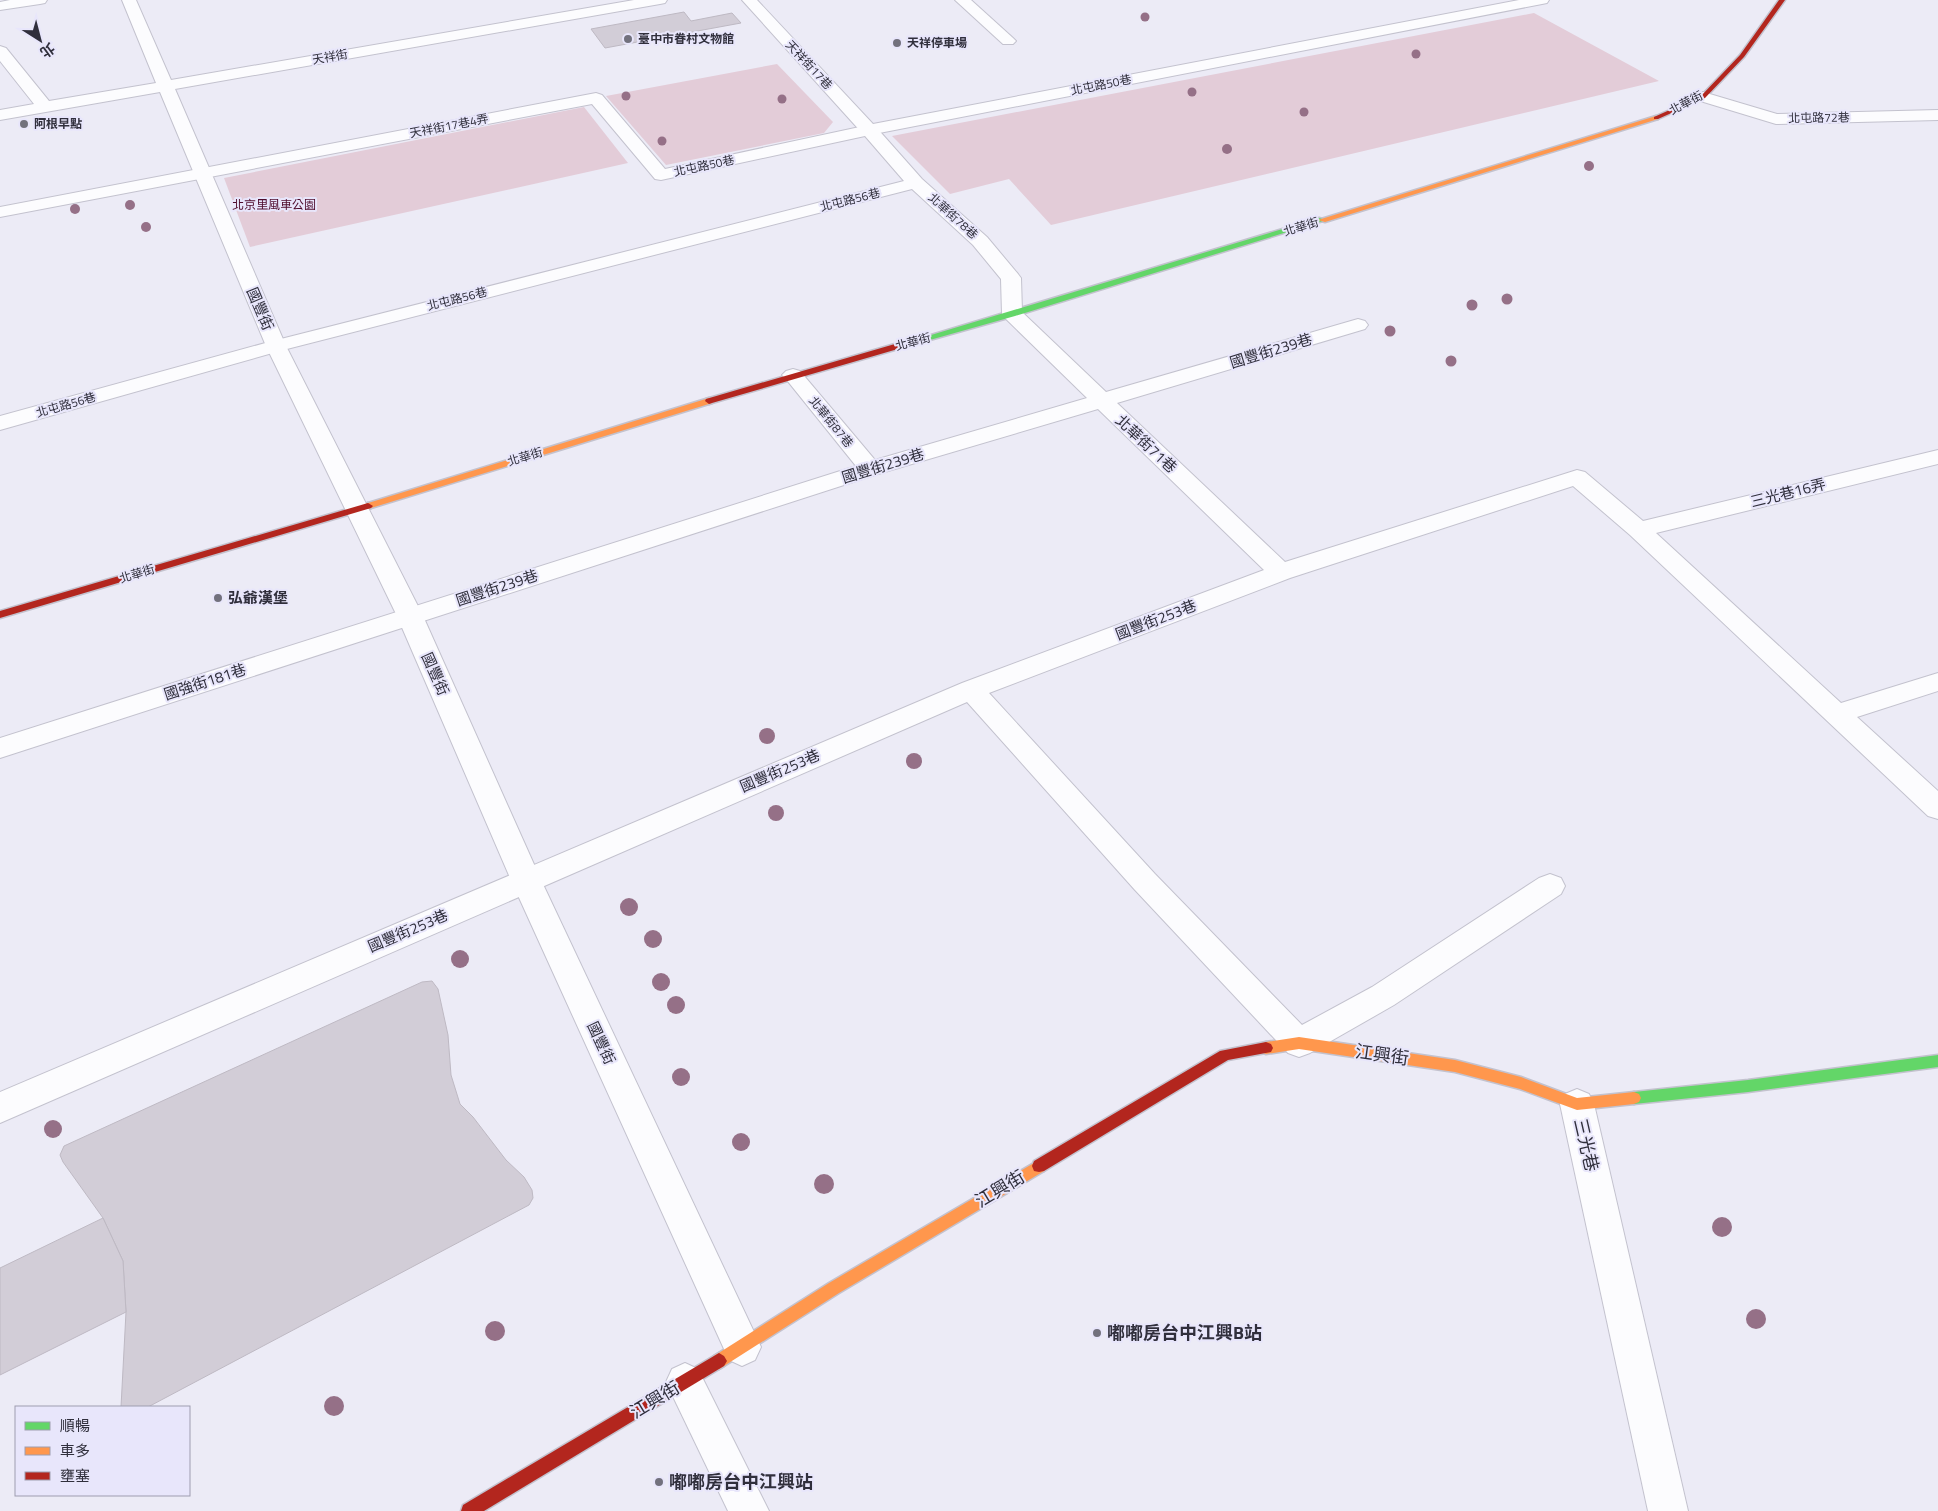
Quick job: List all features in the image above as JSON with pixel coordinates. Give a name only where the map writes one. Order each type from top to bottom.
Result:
[{"type":"street","points":[[0,6],[40,0]]},
{"type":"street","name":"國豐街","points":[[129,0],[276,346],[410,616],[526,880],[742,1347]]},
{"type":"street","name":"天祥街","points":[[0,115],[660,0]]},
{"type":"street","name":"天祥街17巷","points":[[750,0],[869,130]]},
{"type":"street","points":[[962,0],[1008,41]]},
{"type":"street","name":"北屯路50巷","points":[[661,175],[869,130],[1542,0]]},
{"type":"street","name":"北華街","points":[[0,615],[357,509],[793,375],[1012,314],[1650,121],[1702,97],[1742,56],[1782,0]]},
{"type":"street","points":[[0,51],[45,107]]},
{"type":"street","name":"北屯路72巷","points":[[1702,97],[1776,119],[1938,115]]},
{"type":"street","name":"天祥街17巷4弄","points":[[202,173],[596,98],[661,175]]},
{"type":"street","name":"北華街78巷","points":[[869,130],[916,183],[980,241],[1011,278],[1012,314]]},
{"type":"street","points":[[0,212],[202,173]]},
{"type":"street","name":"北屯路56巷","points":[[0,423],[276,346],[916,183]]},
{"type":"street","name":"北華街71巷","points":[[1012,314],[1101,402],[1281,572]]},
{"type":"street","name":"國豐街239巷","points":[[410,616],[870,469],[1358,325]]},
{"type":"street","name":"北華街87巷","points":[[793,375],[870,469]]},
{"type":"street","name":"三光巷16弄","points":[[1638,530],[1938,457]]},
{"type":"street","name":"國豐街253巷","points":[[0,1108],[971,690],[1281,572],[1577,477],[1638,530]]},
{"type":"street","points":[[1638,530],[1938,808]]},
{"type":"street","name":"國強街181巷","points":[[0,748],[410,616]]},
{"type":"street","points":[[1835,714],[1938,682]]},
{"type":"street","points":[[971,690],[1145,882],[1299,1043],[1383,996],[1550,886]]},
{"type":"street","name":"江興街","points":[[469,1511],[685,1382],[834,1288],[1225,1055],[1299,1043],[1455,1066],[1521,1084],[1576,1104]]},
{"type":"street","name":"三光巷","points":[[1668,1511],[1576,1104],[1748,1086],[1938,1061]]},
{"type":"street","points":[[685,1382],[749,1511]]},
{"type":"green space","points":[[1534,13],[1659,81],[1051,225],[1009,179],[950,194],[892,136]]},
{"type":"green space","points":[[777,64],[833,122],[824,133],[666,165],[606,96]]},
{"type":"green space","name":"北京里風車公園","points":[[584,107],[628,163],[250,247],[224,178]]},
{"type":"building","name":"臺中市眷村文物館","points":[[684,12],[691,21],[732,13],[741,23],[605,48],[591,29]]},
{"type":"building","points":[[432,981],[438,989],[448,1035],[451,1075],[460,1104],[473,1117],[506,1160],[524,1177],[532,1190],[533,1198],[529,1205],[150,1406],[121,1406],[126,1312],[123,1261],[103,1218],[63,1162],[60,1155],[64,1146],[422,982]]},
{"type":"building","points":[[103,1218],[123,1261],[126,1312],[0,1375],[0,1268]]},
{"type":"traffic: fast","points":[[912,342],[1012,314],[1322,220]]},
{"type":"traffic: fast","points":[[1634,1098],[1748,1086],[1938,1061]]},
{"type":"traffic: slow","points":[[1322,220],[1656,118]]},
{"type":"traffic: slow","points":[[368,506],[709,401]]},
{"type":"traffic: slow","points":[[1266,1048],[1299,1043],[1455,1066],[1521,1083],[1577,1104],[1634,1098]]},
{"type":"traffic: slow","points":[[719,1361],[834,1288],[1039,1166]]},
{"type":"traffic: jam","points":[[1656,118],[1703,97],[1742,56],[1782,0]]},
{"type":"traffic: jam","points":[[709,401],[912,342]]},
{"type":"traffic: jam","points":[[0,615],[368,506]]},
{"type":"traffic: jam","points":[[1039,1166],[1225,1055],[1266,1048]]},
{"type":"traffic: jam","points":[[469,1511],[719,1361]]},
{"type":"place","name":"臺中市眷村文物館","points":[[628,39]]},
{"type":"place","name":"天祥停車場","points":[[897,43]]},
{"type":"place","name":"阿根早點","points":[[24,124]]},
{"type":"place","name":"弘爺漢堡","points":[[218,598]]},
{"type":"place","name":"嘟嘟房台中江興B站","points":[[1097,1333]]},
{"type":"place","name":"嘟嘟房台中江興站","points":[[659,1482]]}]
